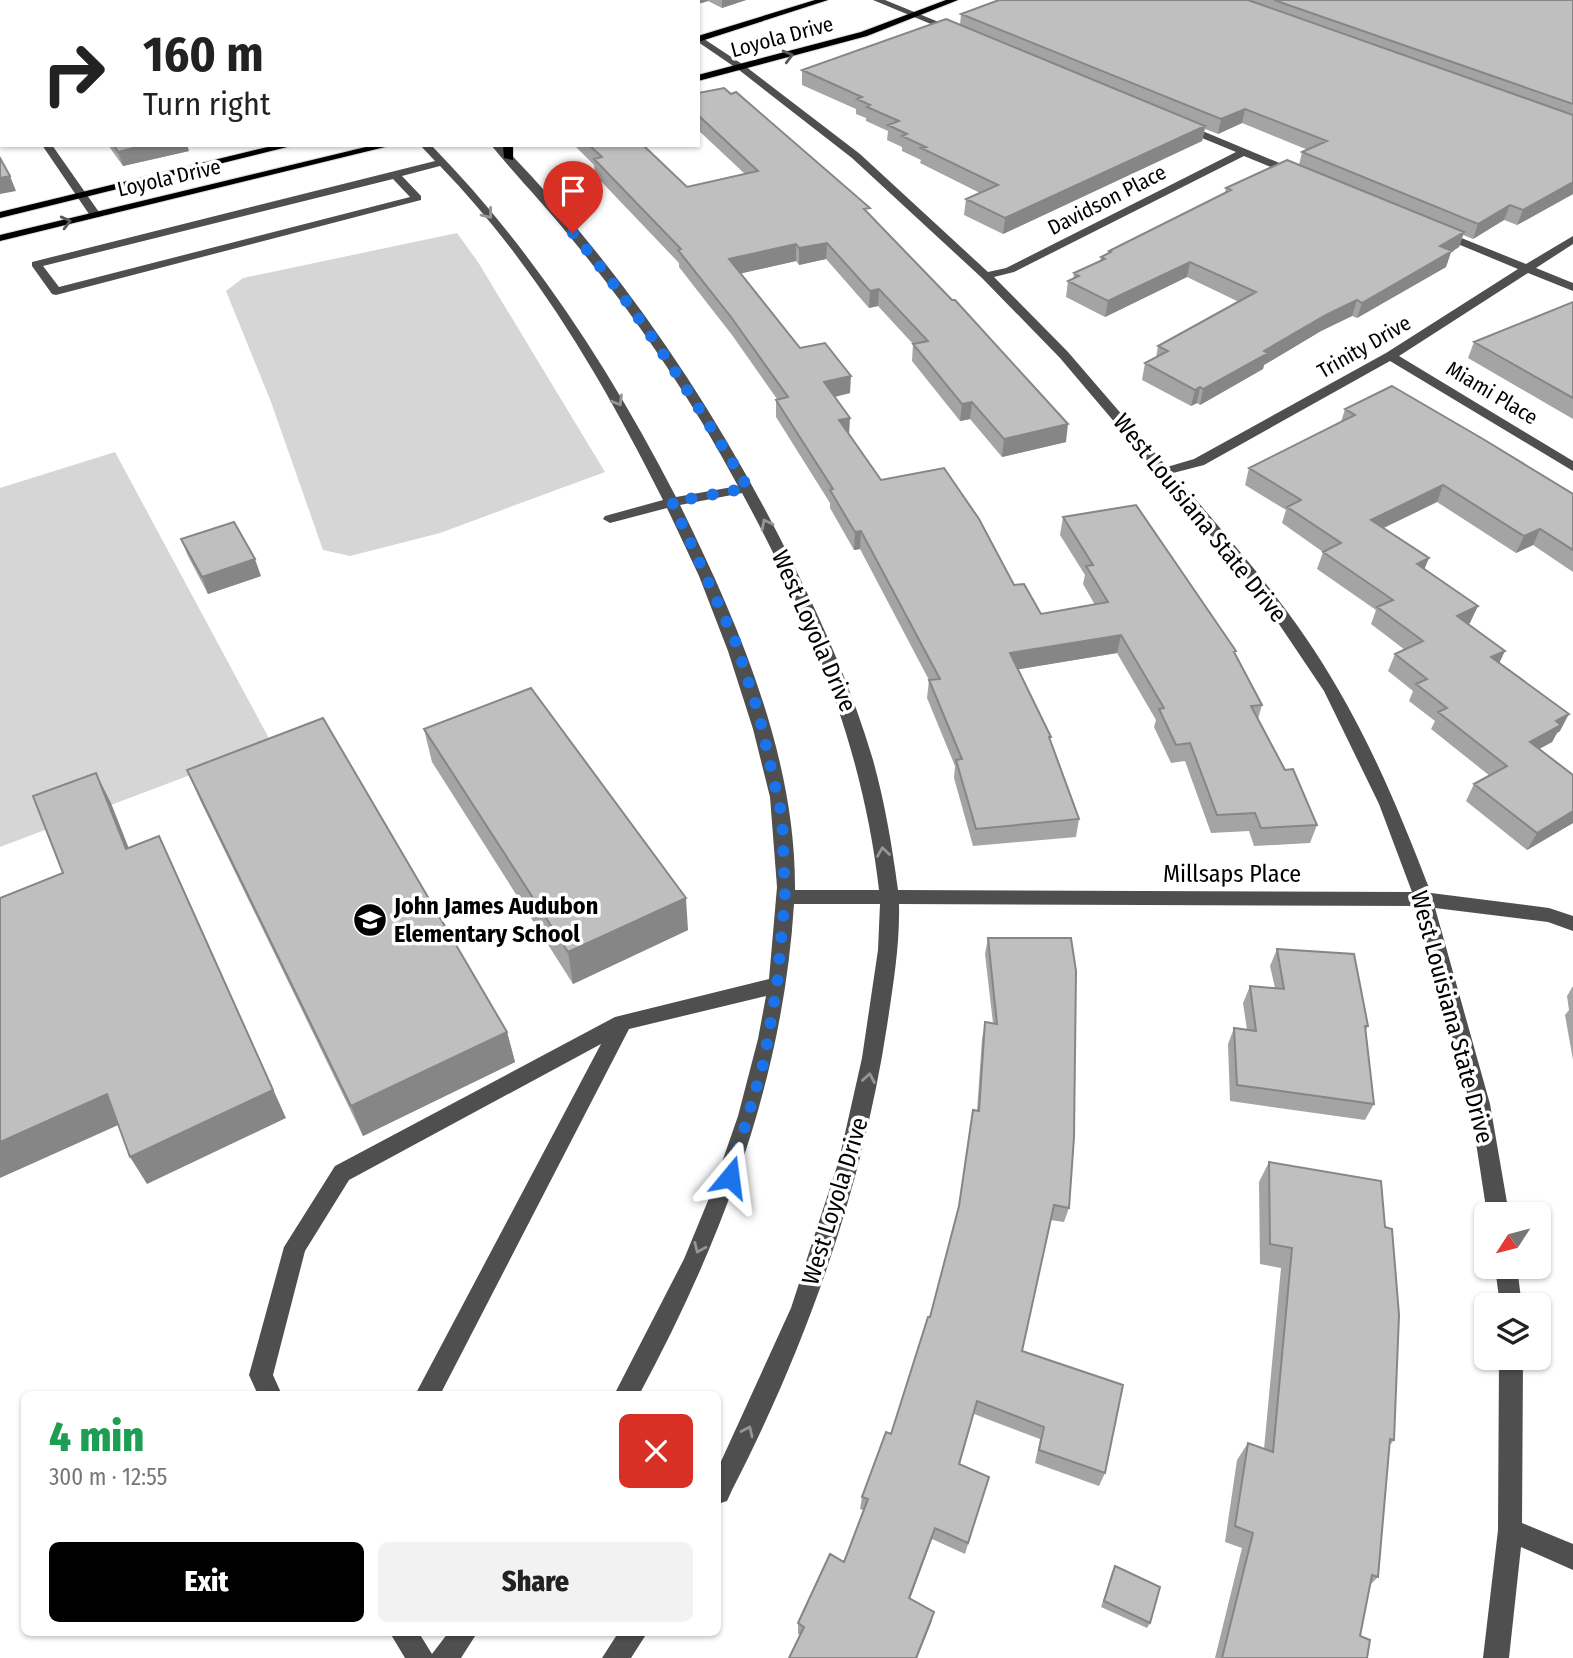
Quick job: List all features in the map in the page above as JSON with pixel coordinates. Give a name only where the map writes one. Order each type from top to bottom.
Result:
[{"type":"main road","name":"Loyola Drive","points":[[700,37],[824,0]]},
{"type":"main road","name":"Loyola Drive","points":[[700,78],[852,38],[954,0]]},
{"type":"main road","name":"Loyola Drive","points":[[0,215],[282,147]]},
{"type":"main road","name":"Loyola Drive","points":[[0,238],[380,147]]},
{"type":"main road","points":[[508,147],[509,158]]},
{"type":"street","points":[[877,0],[968,37]]},
{"type":"street","name":"West Louisiana State Drive","points":[[700,39],[743,68],[856,156],[986,276],[1064,355],[1166,471],[1257,581],[1331,691],[1388,804],[1424,899],[1480,1104],[1496,1202]]},
{"type":"street","points":[[1169,121],[1308,179]]},
{"type":"street","points":[[48,147],[95,215]]},
{"type":"street","points":[[427,147],[444,162],[489,214],[551,297],[621,405],[672,502],[736,643],[759,715],[782,816],[785,897],[777,985],[764,1061],[730,1177],[681,1288],[628,1391]]},
{"type":"street","name":"West Loyola Drive","points":[[498,147],[598,263],[642,321],[689,391],[748,488],[819,630],[848,701],[875,797],[889,898],[884,973],[870,1081],[832,1229],[786,1350],[721,1486]]},
{"type":"street","name":"Davidson Place","points":[[986,276],[1010,270],[1244,152]]},
{"type":"street","points":[[395,175],[417,198],[56,291],[36,264],[444,162]]},
{"type":"street","points":[[1423,226],[1573,287]]},
{"type":"street","name":"Trinity Drive","points":[[1166,471],[1199,462],[1390,356],[1573,239]]},
{"type":"street","name":"Miami Place","points":[[1390,356],[1573,467]]},
{"type":"street","points":[[610,519],[672,502],[748,488]]},
{"type":"street","name":"Millsaps Place","points":[[785,897],[1424,899],[1549,915],[1573,925]]},
{"type":"street","points":[[268,1391],[261,1375],[295,1247],[342,1173],[622,1023],[777,985]]},
{"type":"street","points":[[430,1391],[622,1023]]},
{"type":"street","points":[[1496,1658],[1510,1530],[1511,1370]]},
{"type":"street","points":[[1510,1530],[1573,1557]]},
{"type":"street","points":[[405,1636],[421,1658]]},
{"type":"street","points":[[444,1658],[462,1636]]},
{"type":"street","points":[[615,1658],[632,1636]]},
{"type":"shaded area","points":[[457,233],[478,262],[605,472],[440,533],[350,556],[323,550],[271,402],[226,291],[243,278]]},
{"type":"shaded area","points":[[115,452],[272,744],[0,847],[0,488]]},
{"type":"building","points":[[999,0],[1248,0],[1573,115],[1573,182],[1523,210],[1510,205],[1478,224],[1302,152],[1327,141],[1245,109],[1221,119],[961,14]]},
{"type":"building","points":[[1274,0],[1573,0],[1573,104]]},
{"type":"building","points":[[946,19],[1205,126],[1005,218],[966,199],[998,185],[902,136],[907,134],[888,125],[899,121],[867,107],[870,105],[857,99],[862,97],[802,70]]},
{"type":"building","points":[[724,88],[731,94],[736,92],[870,208],[864,209],[952,300],[955,300],[1068,424],[1004,439],[972,402],[962,404],[913,344],[928,341],[879,289],[870,291],[827,243],[799,248],[796,244],[729,259],[800,348],[825,343],[851,376],[824,382],[850,418],[839,420],[881,480],[944,468],[979,519],[1014,585],[1024,584],[1041,614],[1108,602],[1086,566],[1093,565],[1063,517],[1136,505],[1236,651],[1234,652],[1262,705],[1251,706],[1285,770],[1293,769],[1317,825],[1261,828],[1255,813],[1217,815],[1190,743],[1176,745],[1159,709],[1164,708],[1121,635],[1010,653],[1051,737],[1079,819],[976,829],[956,760],[962,759],[929,680],[940,679],[861,531],[855,532],[830,490],[833,489],[776,400],[788,397],[731,317],[678,250],[681,249],[594,159],[602,157],[591,147],[645,147],[687,187],[758,171],[700,117],[700,93]]},
{"type":"building","points":[[115,147],[137,147],[118,152]]},
{"type":"building","points":[[0,158],[10,176],[0,178]]},
{"type":"building","points":[[1287,160],[1464,232],[1440,246],[1452,251],[1362,303],[1357,300],[1326,315],[1264,351],[1268,353],[1203,389],[1200,387],[1195,390],[1145,363],[1168,351],[1158,346],[1256,292],[1190,262],[1108,301],[1068,281],[1079,276],[1074,273],[1105,259],[1101,257],[1111,252],[1109,251],[1231,190],[1226,188]]},
{"type":"building","points":[[1573,302],[1573,398],[1474,342]]},
{"type":"building","points":[[1392,386],[1573,494],[1573,550],[1540,529],[1524,536],[1443,485],[1371,520],[1429,558],[1417,564],[1478,606],[1457,616],[1505,651],[1491,657],[1569,714],[1556,721],[1561,725],[1530,742],[1573,775],[1573,811],[1537,833],[1474,784],[1507,766],[1438,712],[1447,708],[1416,684],[1427,679],[1395,654],[1423,641],[1377,607],[1393,600],[1323,552],[1341,543],[1287,507],[1301,500],[1249,468],[1355,415],[1345,409]]},
{"type":"building","points":[[234,522],[255,559],[202,577],[181,539]]},
{"type":"building","points":[[531,688],[686,898],[568,952],[424,729]]},
{"type":"building","points":[[323,718],[507,1032],[351,1106],[187,770]]},
{"type":"building","points":[[96,773],[126,849],[159,836],[273,1090],[130,1157],[107,1094],[0,1142],[0,898],[63,873],[33,796]]},
{"type":"building","points":[[988,938],[1071,938],[1076,971],[1074,1137],[1069,1208],[1054,1205],[1022,1351],[1123,1385],[1105,1473],[1039,1450],[1044,1427],[977,1401],[959,1464],[989,1477],[968,1543],[935,1528],[909,1598],[934,1612],[916,1658],[789,1658],[804,1627],[798,1623],[830,1554],[844,1562],[868,1499],[862,1497],[886,1432],[891,1434],[930,1317],[959,1206],[973,1110],[979,1111],[985,1022],[997,1024]]},
{"type":"building","points":[[1277,949],[1354,954],[1368,1026],[1365,1026],[1374,1104],[1237,1085],[1234,1028],[1256,1031],[1250,986],[1284,989]]},
{"type":"building","points":[[1269,1162],[1381,1181],[1385,1227],[1392,1229],[1399,1315],[1394,1440],[1390,1439],[1378,1577],[1372,1575],[1360,1636],[1370,1640],[1367,1658],[1222,1658],[1253,1533],[1235,1526],[1248,1443],[1273,1452],[1292,1248],[1270,1244]]},
{"type":"building","points":[[1115,1566],[1160,1587],[1150,1623],[1104,1601]]},
{"type":"place","name":"John James Audubon Elementary School","points":[[370,920]]},
{"type":"route","points":[[573,233],[642,321],[689,391],[748,488],[672,502],[736,643],[759,715],[782,816],[785,897],[777,985],[764,1061],[730,1177]]}]
